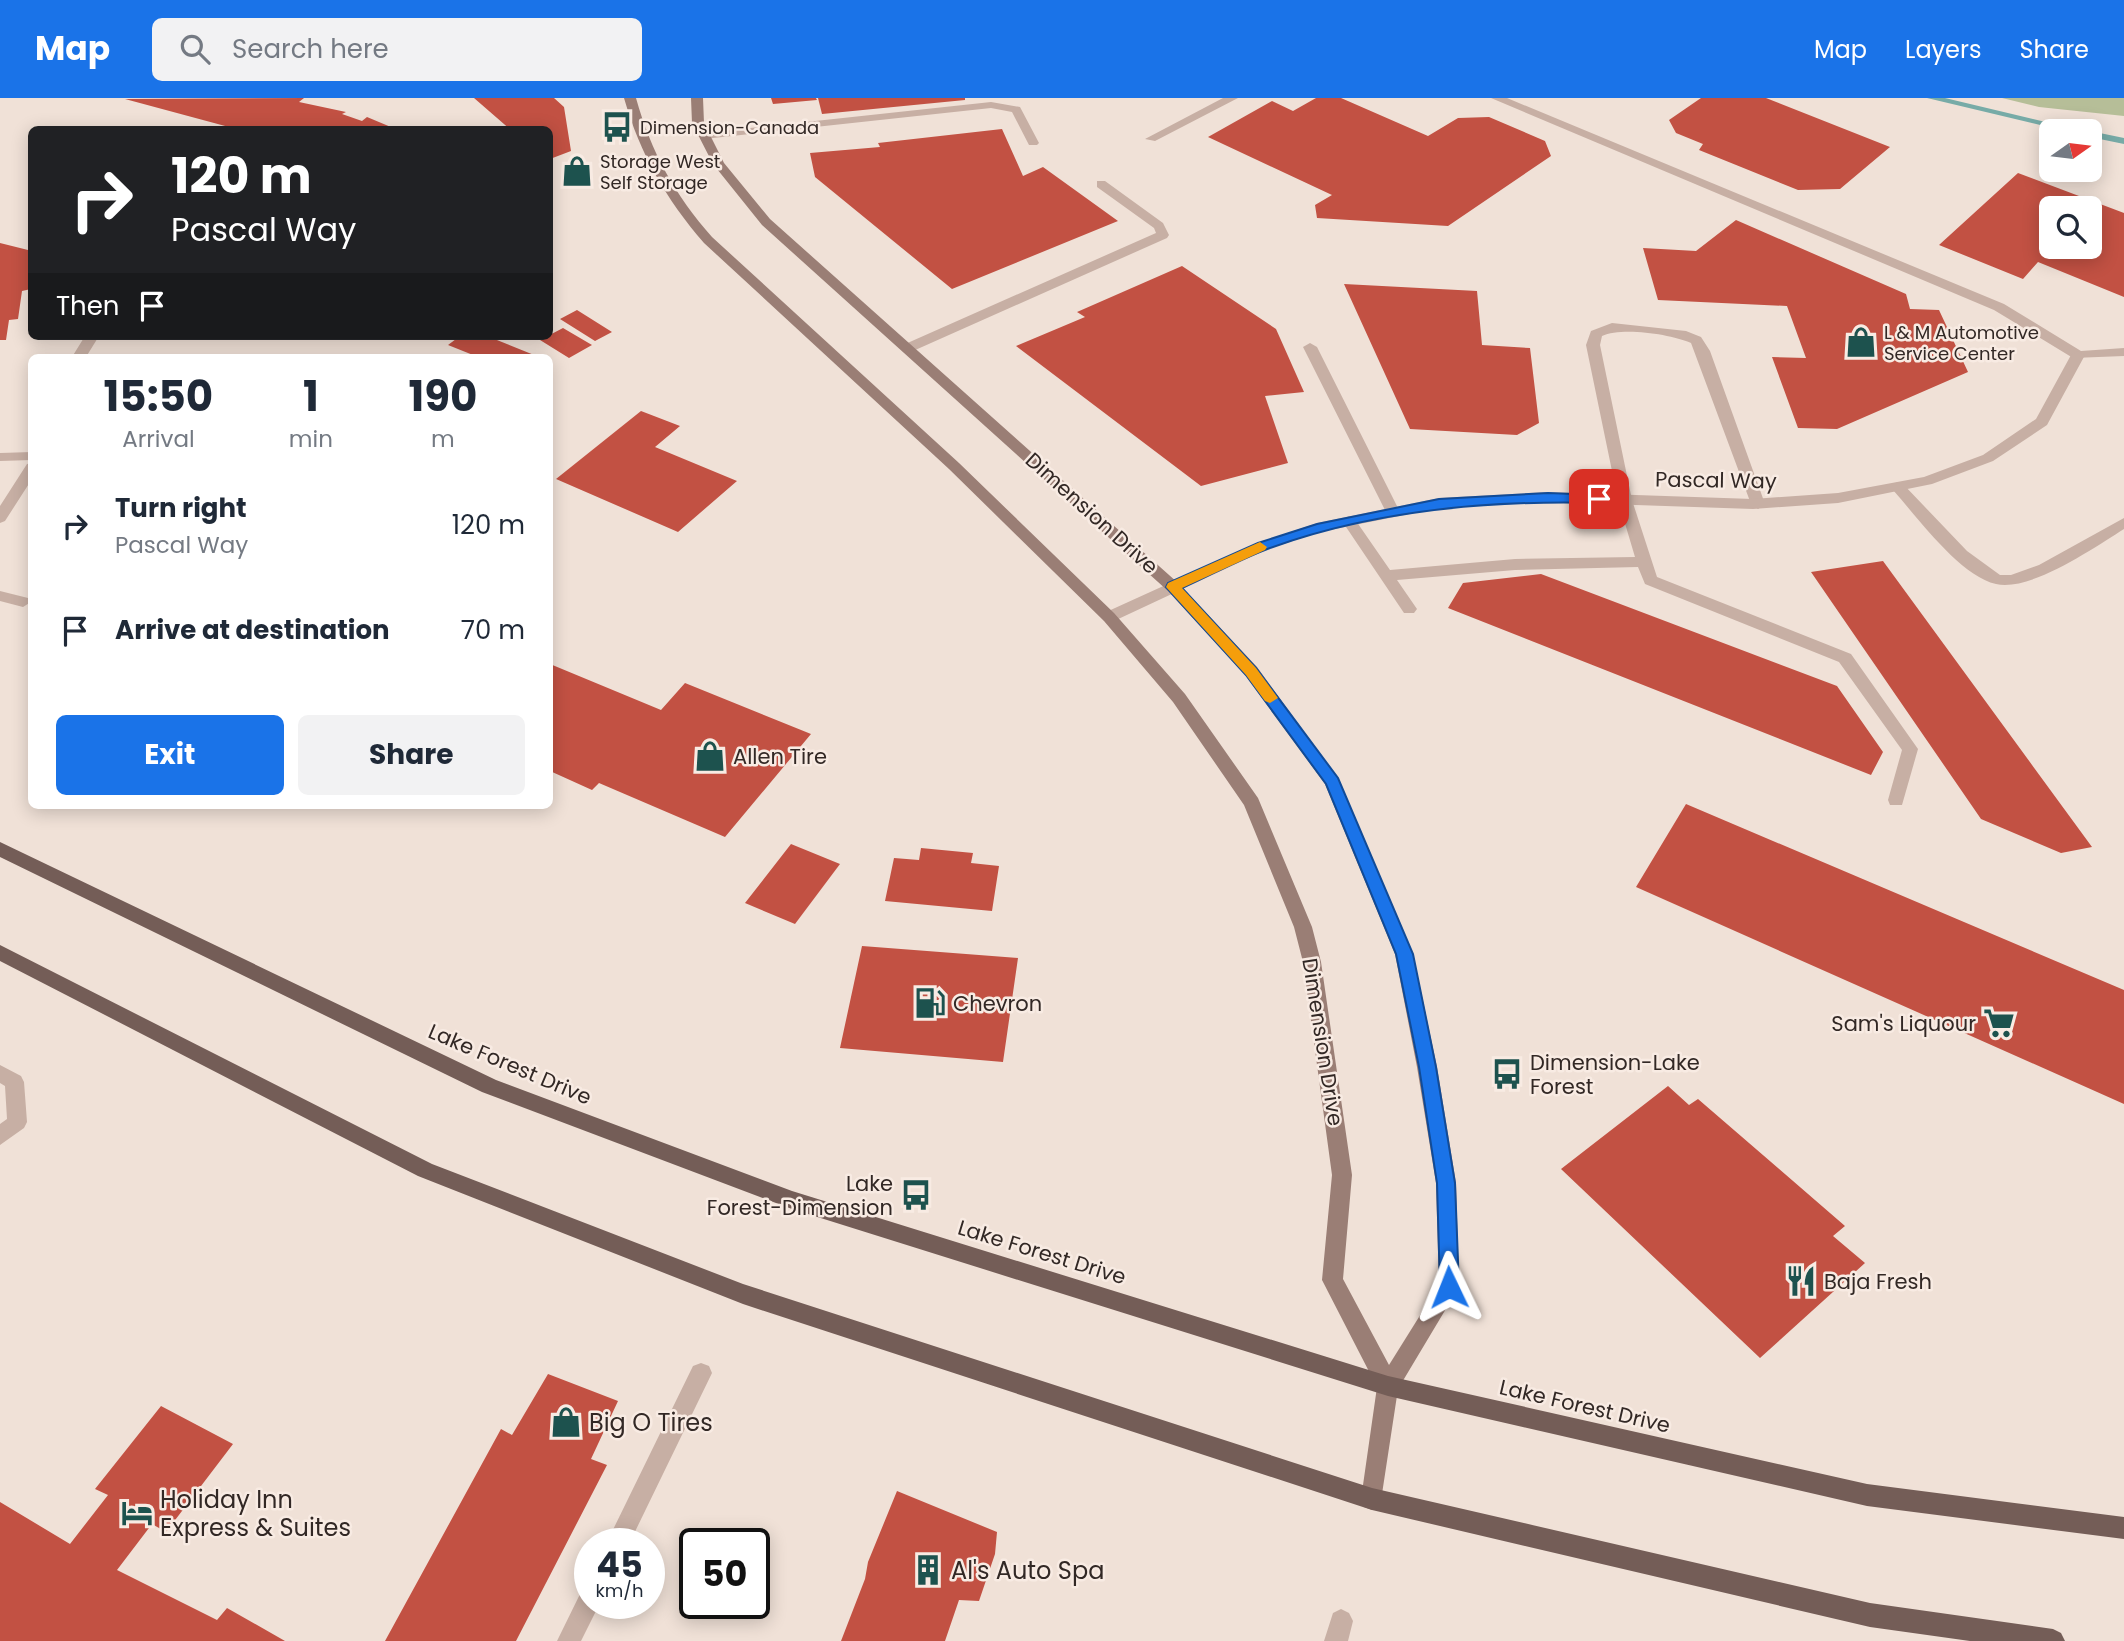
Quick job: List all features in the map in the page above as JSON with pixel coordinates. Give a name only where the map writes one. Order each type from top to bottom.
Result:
[{"type":"main road","name":"Dimension Drive","points":[[630,98],[639,132],[678,208],[708,240],[954,466],[1109,617],[1179,698],[1252,803],[1303,927],[1312,962],[1342,1175],[1332,1280],[1388,1386]]},
{"type":"main road","name":"Dimension Drive","points":[[697,98],[698,123],[719,164],[766,222],[1173,587],[1251,671],[1332,782],[1404,954],[1427,1067],[1446,1183],[1449,1287],[1388,1386],[1372,1499]]},
{"type":"main road","name":"Lake Forest Drive","points":[[0,849],[489,1086],[792,1200],[1388,1386],[1867,1495],[2124,1528]]},
{"type":"main road","points":[[0,952],[425,1170],[743,1294],[1372,1499],[1870,1615],[2053,1641]]},
{"type":"street","points":[[1151,139],[1232,98]]},
{"type":"street","points":[[1496,98],[1999,307],[2078,355],[2124,352]]},
{"type":"street","points":[[704,136],[991,105],[1016,109],[1033,143]]},
{"type":"street","points":[[908,348],[1163,235],[1159,226],[1101,184]]},
{"type":"street","points":[[1758,504],[1703,351],[1696,340],[1681,334],[1612,327],[1596,334],[1593,345],[1625,500],[1650,580],[1846,658],[1910,749],[1895,800]]},
{"type":"street","points":[[1310,347],[1393,512]]},
{"type":"street","name":"Pascal Way","points":[[1109,617],[1263,546],[1349,521],[1439,503],[1548,497],[1758,504],[1838,498],[1927,481],[1988,458],[2042,422],[2078,355]]},
{"type":"street","points":[[0,457],[28,456]]},
{"type":"street","points":[[0,518],[28,473]]},
{"type":"street","points":[[1898,487],[1981,573],[2000,580],[2025,578],[2124,523]]},
{"type":"street","points":[[1349,521],[1409,609]]},
{"type":"street","points":[[1386,576],[1454,567],[1526,562],[1644,562]]},
{"type":"street","points":[[0,596],[23,602]]},
{"type":"street","points":[[0,1073],[14,1082],[17,1122],[0,1136]]},
{"type":"street","points":[[625,1528],[701,1373]]},
{"type":"street","points":[[569,1641],[580,1619]]},
{"type":"green space","points":[[2002,98],[2124,98],[2124,116],[2039,107]]},
{"type":"building","points":[[304,98],[299,102],[346,112],[342,114],[362,121],[367,117],[388,126],[225,126],[125,99]]},
{"type":"building","points":[[474,98],[554,98],[564,107],[571,151],[553,158],[553,126],[506,126]]},
{"type":"building","points":[[771,98],[816,98],[817,100],[773,104]]},
{"type":"building","points":[[818,98],[965,98],[965,100],[822,114]]},
{"type":"building","points":[[1316,98],[1341,98],[1428,136],[1458,118],[1489,117],[1545,141],[1551,156],[1448,226],[1317,218],[1315,205],[1332,195],[1208,137],[1272,101],[1293,111]]},
{"type":"building","points":[[1701,98],[1766,98],[1890,147],[1840,189],[1798,190],[1699,150],[1703,144],[1676,133],[1669,120]]},
{"type":"building","points":[[1002,129],[1023,176],[1043,167],[1118,221],[952,289],[815,177],[810,153],[880,147],[878,143]]},
{"type":"building","points":[[2018,173],[2079,196],[2039,196],[2039,259],[2102,259],[2102,205],[2124,213],[2124,297],[2038,262],[2023,279],[1939,245]]},
{"type":"building","points":[[1736,220],[1906,294],[1910,309],[1939,310],[1968,372],[1837,429],[1798,428],[1772,357],[1806,358],[1787,306],[1658,300],[1643,248],[1696,251]]},
{"type":"building","points":[[0,243],[28,250],[28,290],[22,291],[18,319],[9,320],[6,340],[0,340]]},
{"type":"building","points":[[1182,266],[1276,329],[1304,392],[1265,396],[1288,463],[1201,486],[1016,346],[1085,317],[1077,312]]},
{"type":"building","points":[[1344,284],[1477,291],[1482,345],[1530,348],[1539,423],[1517,435],[1410,429]]},
{"type":"building","points":[[577,310],[612,332],[595,341],[560,319]]},
{"type":"building","points":[[563,328],[592,345],[569,358],[540,340],[553,340],[553,333]]},
{"type":"building","points":[[455,340],[497,340],[532,354],[470,354],[448,345]]},
{"type":"building","points":[[641,411],[680,426],[655,447],[737,481],[678,532],[556,479]]},
{"type":"building","points":[[1883,561],[2092,847],[2061,853],[1981,819],[1811,572]]},
{"type":"building","points":[[1541,574],[1837,686],[1883,752],[1871,775],[1448,608],[1463,583]]},
{"type":"building","points":[[553,665],[661,710],[685,683],[811,734],[725,837],[599,783],[592,790],[553,772]]},
{"type":"building","points":[[1686,804],[2124,990],[2124,1104],[1636,887]]},
{"type":"building","points":[[791,844],[840,864],[795,924],[745,903]]},
{"type":"building","points":[[921,848],[973,853],[971,863],[999,866],[992,911],[885,901],[894,858],[919,860]]},
{"type":"building","name":"Chevron","points":[[862,946],[1018,958],[1003,1062],[840,1048]]},
{"type":"building","points":[[1668,1086],[1689,1105],[1698,1099],[1845,1226],[1833,1236],[1865,1263],[1760,1358],[1561,1169]]},
{"type":"building","points":[[548,1374],[618,1401],[591,1459],[607,1465],[516,1641],[385,1641],[501,1429],[512,1435]]},
{"type":"building","name":"Holiday Inn Express & Suites","points":[[161,1406],[233,1444],[166,1532],[152,1524],[117,1570],[217,1620],[227,1608],[285,1641],[0,1641],[0,1502],[70,1544],[108,1495],[95,1489]]},
{"type":"building","name":"Al's Auto Spa","points":[[897,1491],[997,1532],[995,1554],[979,1601],[959,1600],[945,1641],[841,1641],[865,1579],[868,1562]]},
{"type":"waterway","points":[[1932,98],[2039,122]]},
{"type":"waterway","points":[[2102,136],[2124,141]]},
{"type":"slow traffic","points":[[1260,547],[1173,587],[1251,671],[1270,698]]},
{"type":"place","name":"Dimension-Canada","points":[[617,127]]},
{"type":"place","name":"Storage West Self Storage","points":[[577,171]]},
{"type":"place","name":"L & M Automotive Service Center","points":[[1861,342]]},
{"type":"place","name":"Allen Tire","points":[[710,756]]},
{"type":"place","name":"Chevron","points":[[930,1003]]},
{"type":"place","name":"Sam's Liquour","points":[[1999,1023]]},
{"type":"place","name":"Dimension-Lake Forest","points":[[1507,1074]]},
{"type":"place","name":"Lake Forest-Dimension","points":[[916,1195]]},
{"type":"place","name":"Baja Fresh","points":[[1801,1281]]},
{"type":"place","name":"Big O Tires","points":[[566,1422]]},
{"type":"place","name":"Holiday Inn Express & Suites","points":[[137,1513]]},
{"type":"place","name":"Al's Auto Spa","points":[[928,1570]]},
{"type":"route","points":[[1449,1287],[1446,1183],[1427,1067],[1404,954],[1381,895],[1332,782],[1251,671],[1173,587],[1263,546],[1317,528],[1368,516],[1439,503],[1548,497],[1599,499]]}]
